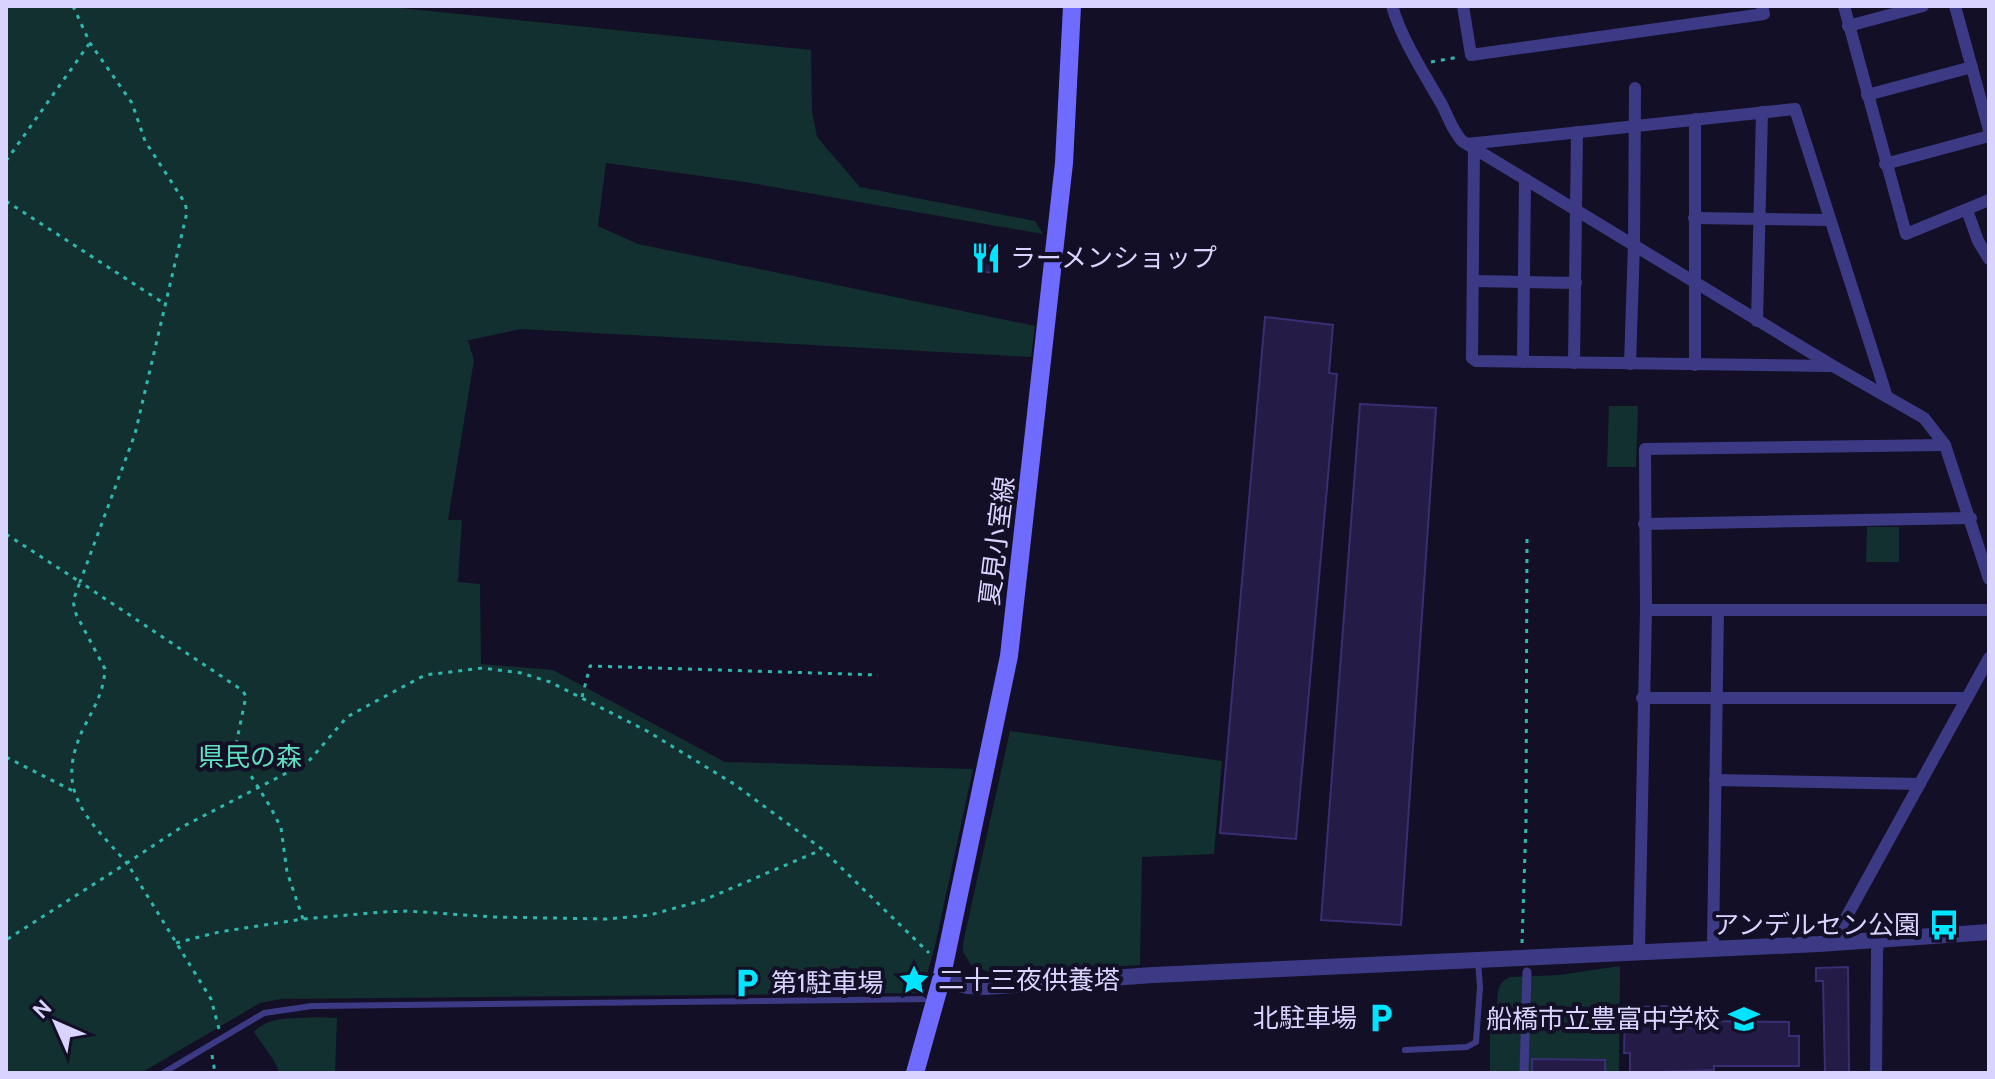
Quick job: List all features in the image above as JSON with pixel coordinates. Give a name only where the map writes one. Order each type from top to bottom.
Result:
[{"type":"main road","name":"夏見小室線","points":[[915,1073],[941,980],[996,730],[1011,643],[1064,163],[1072,6]]},
{"type":"street","points":[[1392,6],[1401,33],[1453,131],[1470,146],[1757,321],[1924,418],[1945,445],[1989,579]]},
{"type":"street","points":[[1463,6],[1471,55],[1764,14],[1762,6]]},
{"type":"street","points":[[1844,6],[1906,234],[1989,200]]},
{"type":"street","points":[[1848,26],[1923,6]]},
{"type":"street","points":[[1955,6],[1989,130]]},
{"type":"street","points":[[1867,95],[1972,67]]},
{"type":"street","points":[[1630,364],[1635,88]]},
{"type":"street","points":[[1470,146],[1795,109],[1887,397]]},
{"type":"street","points":[[1757,321],[1762,112]]},
{"type":"street","points":[[1695,119],[1695,365]]},
{"type":"street","points":[[1574,363],[1577,132]]},
{"type":"street","points":[[1885,164],[1989,136]]},
{"type":"street","points":[[1470,146],[1472,358],[1476,361],[1833,366]]},
{"type":"street","points":[[1523,362],[1525,179]]},
{"type":"street","points":[[1967,210],[1978,241],[1989,259]]},
{"type":"street","points":[[1694,218],[1829,220]]},
{"type":"street","points":[[1473,281],[1576,283]]},
{"type":"street","points":[[1639,950],[1646,610],[1645,449],[1945,445]]},
{"type":"street","points":[[1644,524],[1971,518]]},
{"type":"street","points":[[1646,610],[1989,610]]},
{"type":"street","points":[[1713,947],[1718,610]]},
{"type":"street","points":[[1837,943],[1837,934],[1989,658]]},
{"type":"street","points":[[1642,698],[1967,698]]},
{"type":"street","points":[[1715,780],[1920,784]]},
{"type":"street","points":[[941,980],[985,987],[1137,976],[1478,961],[1525,965],[1639,950],[1837,943],[1989,932]]},
{"type":"street","points":[[1876,1073],[1879,940]]},
{"type":"street","points":[[1524,1073],[1525,965]]},
{"type":"lane","points":[[1405,1050],[1467,1047],[1476,1042],[1480,987],[1478,961]]},
{"type":"lane","points":[[163,1073],[264,1013],[312,1006],[936,999]]},
{"type":"path","points":[[73,6],[90,43],[132,103],[145,141],[185,203],[187,212],[135,434],[73,601],[76,614],[105,669],[101,694],[73,749],[73,791],[89,820],[127,863],[211,999],[221,1037]]},
{"type":"path","points":[[6,161],[90,43]]},
{"type":"path","points":[[1420,65],[1471,55]]},
{"type":"path","points":[[6,201],[165,304]]},
{"type":"path","points":[[6,534],[239,686],[246,696],[236,745],[238,755],[281,828],[287,872],[303,919]]},
{"type":"path","points":[[1525,965],[1527,534]]},
{"type":"path","points":[[582,697],[590,666],[878,675]]},
{"type":"path","points":[[6,940],[180,828],[308,762],[347,717],[425,675],[483,668],[521,673],[550,682],[647,731],[734,784],[822,849],[932,956]]},
{"type":"path","points":[[6,757],[73,791]]},
{"type":"path","points":[[176,943],[219,932],[303,919],[408,911],[593,919],[650,915],[704,900],[822,849]]},
{"type":"path","points":[[211,1043],[215,1073]]},
{"type":"green space","name":"県民の森","points":[[6,6],[381,6],[811,50],[812,112],[817,137],[860,187],[1035,221],[1043,234],[745,182],[606,163],[598,226],[638,244],[1035,326],[1031,357],[521,329],[465,341],[468,341],[474,360],[448,520],[462,520],[458,582],[480,584],[481,664],[553,670],[725,762],[973,769],[923,989],[917,993],[281,999],[260,1003],[141,1073],[6,1073]]},
{"type":"green space","points":[[1609,406],[1638,406],[1636,467],[1607,467]]},
{"type":"green space","points":[[1867,527],[1899,527],[1899,562],[1866,562]]},
{"type":"green space","points":[[1010,731],[1222,761],[1214,854],[1142,857],[1140,965],[994,974],[971,965],[963,952]]},
{"type":"green space","points":[[1620,966],[1619,1073],[1490,1073],[1490,1008],[1497,1007],[1499,989],[1505,979]]},
{"type":"green space","points":[[337,1018],[335,1073],[279,1073],[254,1032],[275,1020]]},
{"type":"building","points":[[982,244],[997,247],[992,273],[977,270]]},
{"type":"building","points":[[1265,317],[1333,325],[1329,373],[1337,374],[1296,839],[1220,833]]},
{"type":"building","points":[[1360,404],[1436,408],[1401,925],[1321,920]]},
{"type":"building","points":[[1848,967],[1849,1073],[1825,1073],[1823,981],[1816,981],[1816,968]]},
{"type":"building","points":[[1677,1006],[1677,1011],[1706,1009],[1707,1021],[1789,1022],[1789,1036],[1799,1036],[1799,1066],[1714,1066],[1714,1070],[1630,1073],[1630,1053],[1624,1053],[1625,1007]]},
{"type":"building","points":[[1532,1059],[1605,1060],[1605,1073],[1532,1073]]},
{"type":"place","name":"ラーメンショップ","points":[[986,258]]},
{"type":"place","name":"アンデルセン公園","points":[[1944,925]]},
{"type":"place","name":"二十三夜供養塔","points":[[914,980]]},
{"type":"place","name":"第1駐車場","points":[[747,983]]},
{"type":"place","name":"北駐車場","points":[[1381,1018]]},
{"type":"place","name":"船橋市立豊富中学校","points":[[1744,1019]]}]
